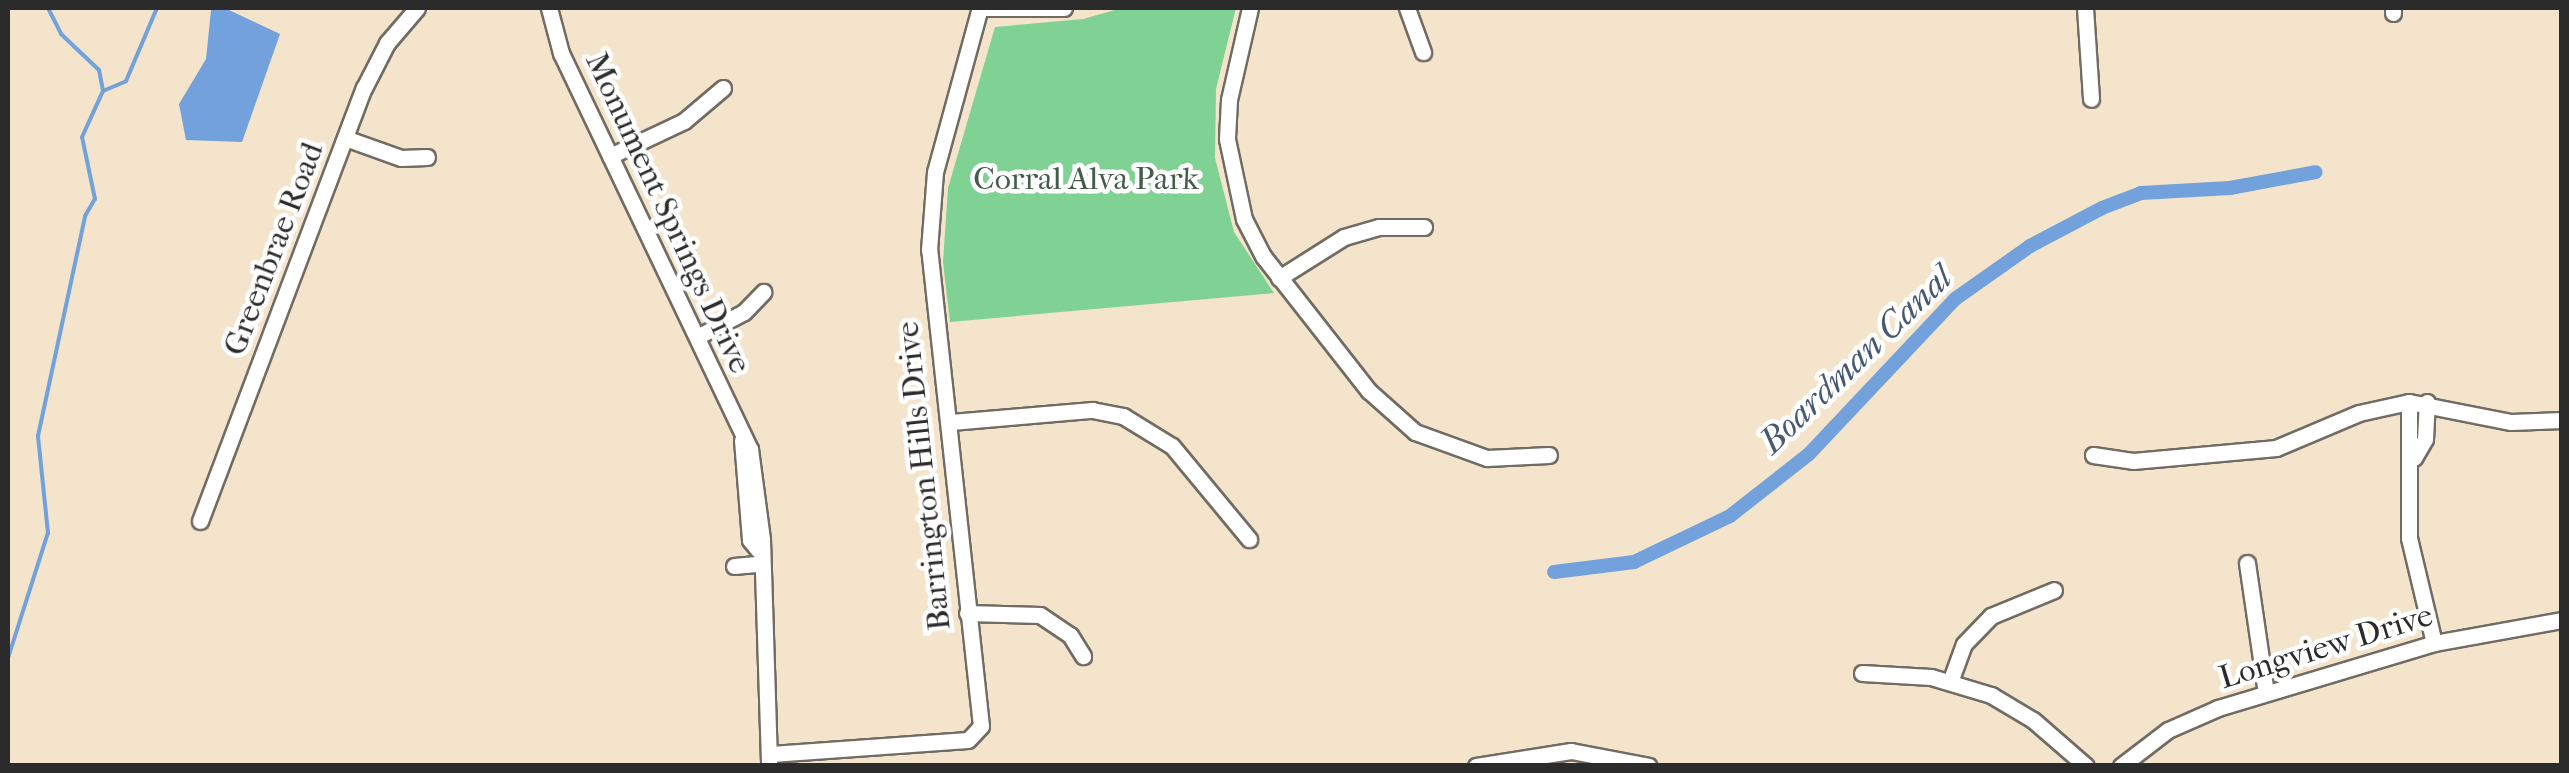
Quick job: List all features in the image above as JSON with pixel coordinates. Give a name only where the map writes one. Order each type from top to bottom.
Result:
[{"type":"street","name":"Greenbrae Road","points":[[200,521],[379,56],[417,8]]},
{"type":"street","name":"Monument Springs Drive","points":[[549,8],[561,52],[697,338],[756,473],[770,759]]},
{"type":"street","points":[[984,8],[1064,8]]},
{"type":"street","name":"Barrington Hills Drive","points":[[770,759],[977,735],[950,422],[930,282],[929,222],[935,172],[984,8]]},
{"type":"street","points":[[1250,8],[1229,100],[1227,140],[1244,219],[1279,278],[1368,391],[1415,432],[1487,458],[1549,455]]},
{"type":"street","points":[[1407,8],[1423,52]]},
{"type":"street","points":[[2085,8],[2091,99]]},
{"type":"street","points":[[610,156],[684,120],[723,88]]},
{"type":"street","points":[[345,138],[401,158],[428,158]]},
{"type":"street","points":[[1279,278],[1344,237],[1379,227],[1424,227]]},
{"type":"street","points":[[697,338],[744,312],[763,292]]},
{"type":"street","points":[[2410,402],[2408,430],[2414,458],[2409,538],[2434,642]]},
{"type":"street","points":[[2093,455],[2133,461],[2276,448],[2359,413],[2410,402],[2427,402],[2512,422],[2562,420]]},
{"type":"street","points":[[2414,458],[2425,431],[2427,402]]},
{"type":"street","points":[[950,422],[1092,410],[1123,416],[1172,446],[1249,539]]},
{"type":"street","points":[[2408,430],[2425,431]]},
{"type":"street","points":[[734,566],[758,557]]},
{"type":"street","points":[[2247,563],[2266,692]]},
{"type":"street","points":[[1950,682],[1964,644],[1990,616],[2054,590]]},
{"type":"street","points":[[967,613],[1040,615],[1070,635],[1084,656]]},
{"type":"street","name":"Longview Drive","points":[[2121,766],[2168,730],[2266,692],[2434,642],[2562,620]]},
{"type":"street","points":[[1862,673],[1950,682],[2012,706],[2086,766]]},
{"type":"street","points":[[1478,765],[1570,751],[1649,766]]},
{"type":"green space","name":"Corral Alva Park","points":[[1122,8],[1236,8],[1216,89],[1215,158],[1234,232],[1274,293],[950,322],[943,262],[948,188],[995,27],[1083,19]]},
{"type":"water","points":[[227,9],[280,34],[242,142],[186,140],[179,104],[206,59],[211,10]]},
{"type":"waterway","points":[[48,8],[61,34],[99,70],[103,91]]},
{"type":"waterway","points":[[8,658],[48,533],[38,436],[85,216],[95,199],[82,137],[103,91],[126,81],[157,8]]},
{"type":"waterway","name":"Boardman Canal","points":[[1554,572],[1634,562],[1730,516],[1809,454],[1955,299],[2030,246],[2102,208],[2141,193],[2230,188],[2316,172]]}]
